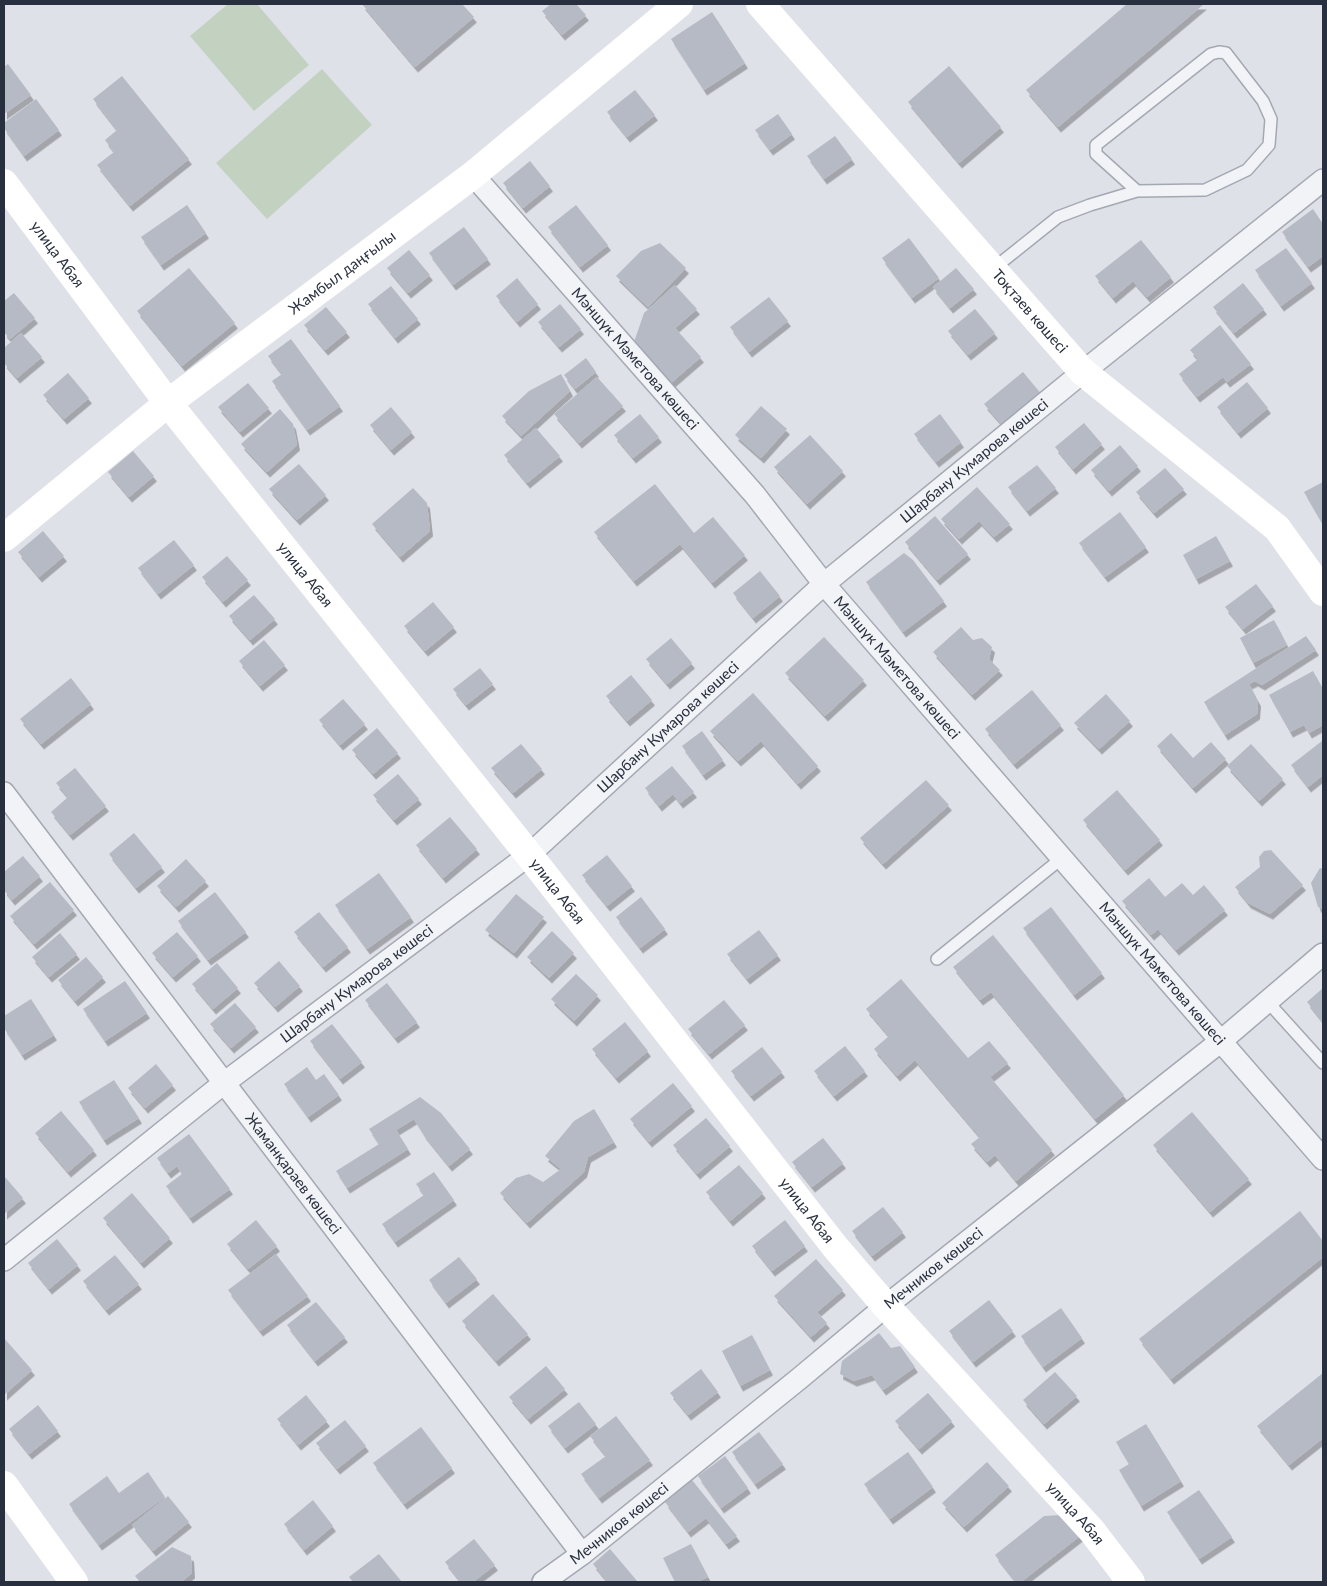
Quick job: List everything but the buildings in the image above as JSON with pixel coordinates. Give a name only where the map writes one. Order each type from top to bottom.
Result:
[{"type":"street","name":"Жамбыл даңғылы","points":[[4,538],[168,403],[473,175],[679,4]]},
{"type":"street","name":"Тоқтаев көшесі","points":[[760,4],[1083,372],[1277,528],[1323,592]]},
{"type":"street","name":"Мәншүк Мәметова көшесі","points":[[473,175],[755,495],[824,584],[1323,1160]]},
{"type":"street","name":"Шарбану Кумарова көшесі","points":[[4,1260],[224,1083],[529,855],[824,584],[1083,372],[1323,180]]},
{"type":"street","name":"улица Абая","points":[[4,183],[168,403],[529,855],[836,1248],[886,1306],[1092,1531],[1132,1582]]},
{"type":"street","name":"Жаманқараев көшесі","points":[[4,793],[582,1554]]},
{"type":"street","name":"Мечников көшесі","points":[[542,1582],[582,1554],[886,1306],[1221,1042],[1323,954]]},
{"type":"street","points":[[4,1485],[74,1582]]},
{"type":"lane","points":[[993,269],[1058,217],[1090,204],[1137,191],[1205,190],[1247,170],[1269,145],[1271,119],[1263,101],[1226,53],[1218,52],[1211,54],[1096,145],[1096,154],[1137,191]]},
{"type":"lane","points":[[937,959],[1062,858]]},
{"type":"lane","points":[[1268,1001],[1323,1063]]},
{"type":"green space","points":[[228,4],[257,4],[309,65],[254,111],[190,36]]},
{"type":"green space","points":[[322,69],[372,125],[267,219],[216,163]]}]
